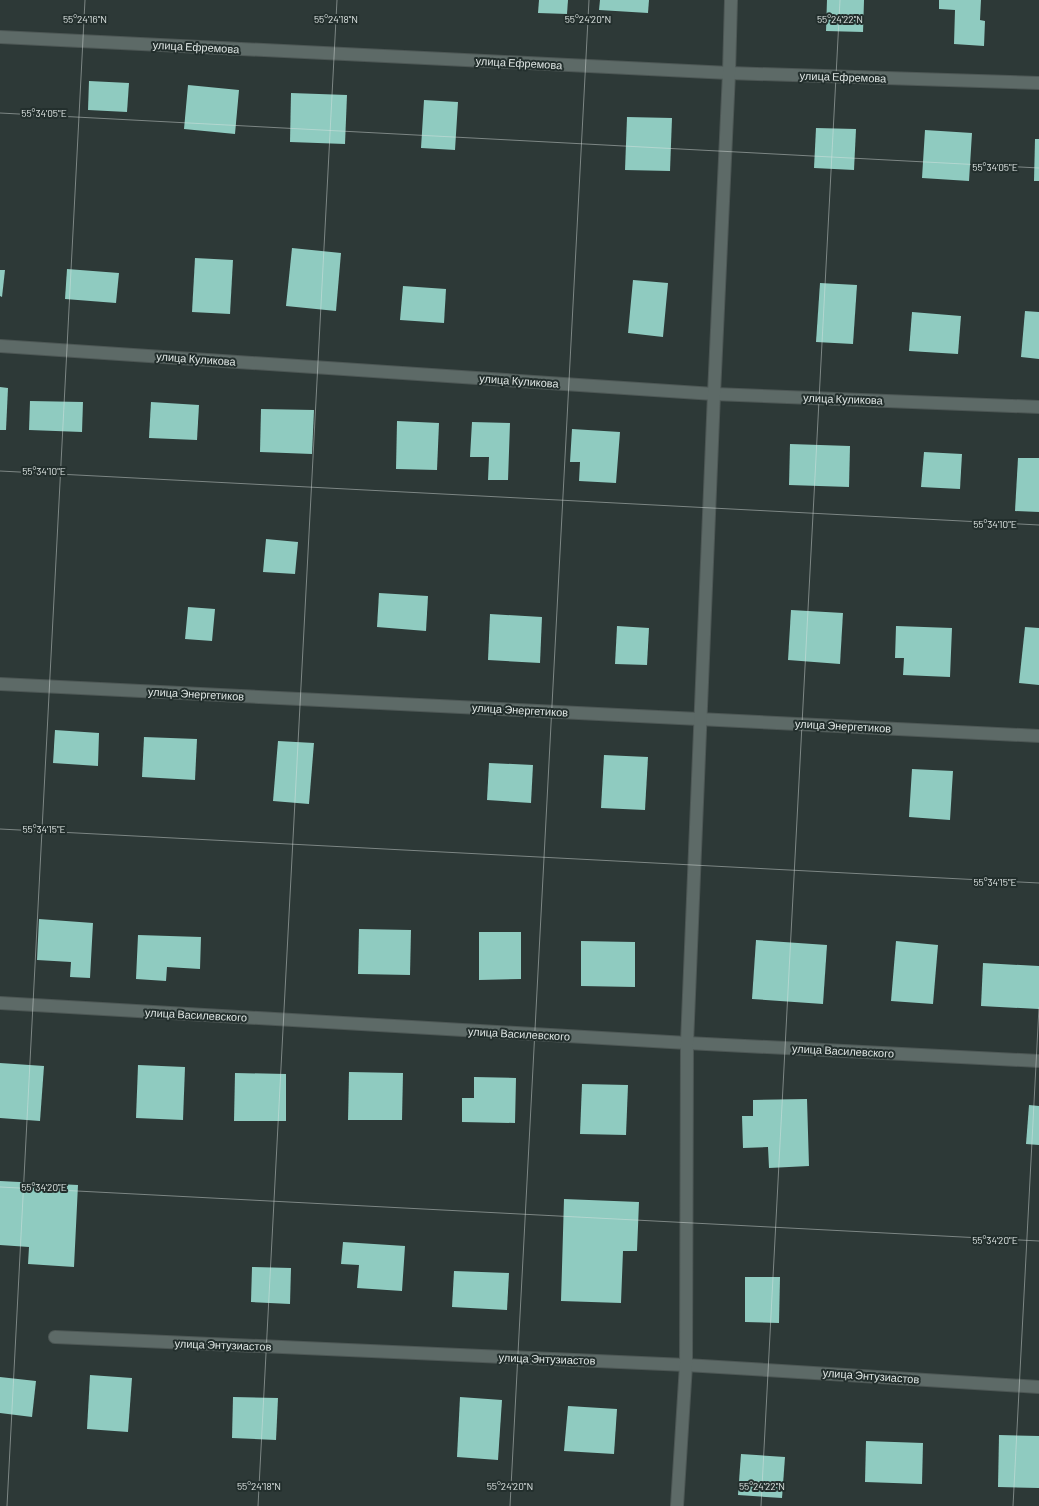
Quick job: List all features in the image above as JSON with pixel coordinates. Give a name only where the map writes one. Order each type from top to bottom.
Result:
[{"type":"street","points":[[677,1506],[686,1365],[687,1043],[731,0]]},
{"type":"street","name":"улица Ефремова","points":[[0,37],[729,73],[1039,83]]},
{"type":"street","name":"улица Куликова","points":[[0,346],[714,394],[1039,407]]},
{"type":"street","name":"улица Энергетиков","points":[[0,684],[1039,736]]},
{"type":"street","name":"улица Василевского","points":[[0,1003],[687,1043],[1039,1061]]},
{"type":"street","name":"улица Энтузиастов","points":[[55,1338],[686,1365],[1039,1386]]},
{"type":"building","points":[[539,0],[568,0],[567,14],[538,13]]},
{"type":"building","points":[[600,0],[649,0],[648,13],[599,10]]},
{"type":"building","points":[[827,0],[864,0],[863,32],[826,31]]},
{"type":"building","points":[[939,0],[981,0],[980,20],[985,21],[984,46],[954,44],[955,10],[939,9]]},
{"type":"building","points":[[89,81],[129,83],[127,112],[88,110]]},
{"type":"building","points":[[188,85],[239,90],[235,134],[184,129]]},
{"type":"building","points":[[291,93],[347,95],[345,144],[290,142]]},
{"type":"building","points":[[424,100],[458,102],[455,150],[421,148]]},
{"type":"building","points":[[627,117],[672,118],[670,171],[625,170]]},
{"type":"building","points":[[816,128],[856,129],[854,170],[814,168]]},
{"type":"building","points":[[925,130],[972,133],[969,181],[922,178]]},
{"type":"building","points":[[1035,139],[1039,139],[1039,181],[1034,181]]},
{"type":"building","points":[[292,248],[341,253],[336,311],[286,306]]},
{"type":"building","points":[[195,258],[233,260],[230,314],[192,312]]},
{"type":"building","points":[[67,269],[119,273],[116,303],[65,299]]},
{"type":"building","points":[[0,270],[5,270],[2,297],[0,296]]},
{"type":"building","points":[[633,280],[668,283],[663,337],[628,333]]},
{"type":"building","points":[[820,283],[857,285],[853,344],[816,342]]},
{"type":"building","points":[[403,286],[446,289],[444,323],[400,320]]},
{"type":"building","points":[[1025,311],[1039,312],[1039,359],[1021,357]]},
{"type":"building","points":[[912,312],[961,316],[958,354],[909,351]]},
{"type":"building","points":[[0,387],[8,388],[6,430],[0,430]]},
{"type":"building","points":[[30,401],[83,402],[82,432],[29,430]]},
{"type":"building","points":[[151,402],[199,405],[197,440],[149,438]]},
{"type":"building","points":[[261,409],[314,410],[312,454],[260,452]]},
{"type":"building","points":[[397,421],[439,423],[437,470],[396,469]]},
{"type":"building","points":[[472,422],[510,423],[508,480],[488,480],[489,457],[470,457]]},
{"type":"building","points":[[572,429],[620,432],[616,483],[579,481],[580,462],[570,462]]},
{"type":"building","points":[[790,444],[850,446],[849,487],[789,485]]},
{"type":"building","points":[[924,452],[962,454],[960,489],[921,487]]},
{"type":"building","points":[[1018,458],[1039,458],[1039,512],[1015,511]]},
{"type":"building","points":[[266,539],[298,542],[295,574],[263,572]]},
{"type":"building","points":[[379,593],[428,596],[426,631],[377,627]]},
{"type":"building","points":[[188,607],[215,609],[212,641],[185,639]]},
{"type":"building","points":[[791,610],[843,613],[840,664],[788,660]]},
{"type":"building","points":[[490,614],[542,617],[540,663],[488,660]]},
{"type":"building","points":[[617,626],[649,628],[647,665],[615,664]]},
{"type":"building","points":[[896,626],[952,628],[950,677],[903,675],[904,658],[895,658]]},
{"type":"building","points":[[1025,627],[1039,628],[1039,685],[1019,683]]},
{"type":"building","points":[[55,730],[99,733],[98,766],[53,763]]},
{"type":"building","points":[[144,737],[197,739],[195,780],[142,777]]},
{"type":"building","points":[[278,741],[314,743],[309,804],[273,801]]},
{"type":"building","points":[[604,755],[648,757],[645,810],[601,808]]},
{"type":"building","points":[[489,763],[533,765],[531,803],[487,800]]},
{"type":"building","points":[[912,769],[953,771],[950,820],[909,817]]},
{"type":"building","points":[[39,919],[93,923],[90,978],[70,977],[71,962],[37,960]]},
{"type":"building","points":[[359,929],[411,930],[410,975],[358,974]]},
{"type":"building","points":[[479,932],[521,932],[521,979],[479,980]]},
{"type":"building","points":[[138,935],[201,937],[200,969],[167,967],[166,981],[136,979]]},
{"type":"building","points":[[756,940],[827,945],[823,1004],[752,999]]},
{"type":"building","points":[[581,941],[635,942],[635,987],[581,986]]},
{"type":"building","points":[[896,941],[938,945],[933,1004],[891,1001]]},
{"type":"building","points":[[983,963],[1039,966],[1039,1009],[981,1006]]},
{"type":"building","points":[[0,1063],[44,1066],[40,1121],[0,1118]]},
{"type":"building","points":[[138,1065],[185,1067],[183,1120],[136,1118]]},
{"type":"building","points":[[349,1072],[403,1073],[402,1120],[348,1120]]},
{"type":"building","points":[[235,1073],[286,1074],[286,1121],[234,1121]]},
{"type":"building","points":[[474,1077],[516,1078],[515,1123],[462,1122],[462,1098],[474,1098]]},
{"type":"building","points":[[582,1084],[628,1085],[626,1135],[580,1134]]},
{"type":"building","points":[[807,1099],[809,1166],[769,1168],[768,1147],[743,1148],[742,1116],[753,1116],[753,1100]]},
{"type":"building","points":[[1029,1105],[1039,1106],[1039,1145],[1026,1144]]},
{"type":"building","points":[[0,1181],[78,1185],[74,1267],[28,1264],[29,1247],[0,1245]]},
{"type":"building","points":[[564,1199],[639,1202],[637,1251],[623,1251],[621,1303],[561,1301]]},
{"type":"building","points":[[343,1242],[405,1246],[402,1291],[357,1288],[359,1265],[341,1264]]},
{"type":"building","points":[[252,1267],[291,1268],[290,1304],[251,1302]]},
{"type":"building","points":[[454,1271],[509,1273],[507,1310],[452,1307]]},
{"type":"building","points":[[745,1277],[780,1277],[779,1323],[745,1322]]},
{"type":"building","points":[[90,1375],[132,1378],[128,1432],[87,1429]]},
{"type":"building","points":[[0,1377],[36,1381],[32,1417],[0,1413]]},
{"type":"building","points":[[233,1397],[278,1398],[276,1440],[232,1438]]},
{"type":"building","points":[[460,1397],[502,1400],[498,1460],[457,1457]]},
{"type":"building","points":[[568,1406],[617,1409],[614,1454],[564,1451]]},
{"type":"building","points":[[999,1435],[1039,1436],[1039,1488],[998,1487]]},
{"type":"building","points":[[866,1441],[923,1443],[922,1484],[865,1482]]},
{"type":"building","points":[[741,1454],[785,1457],[782,1498],[738,1495]]}]
